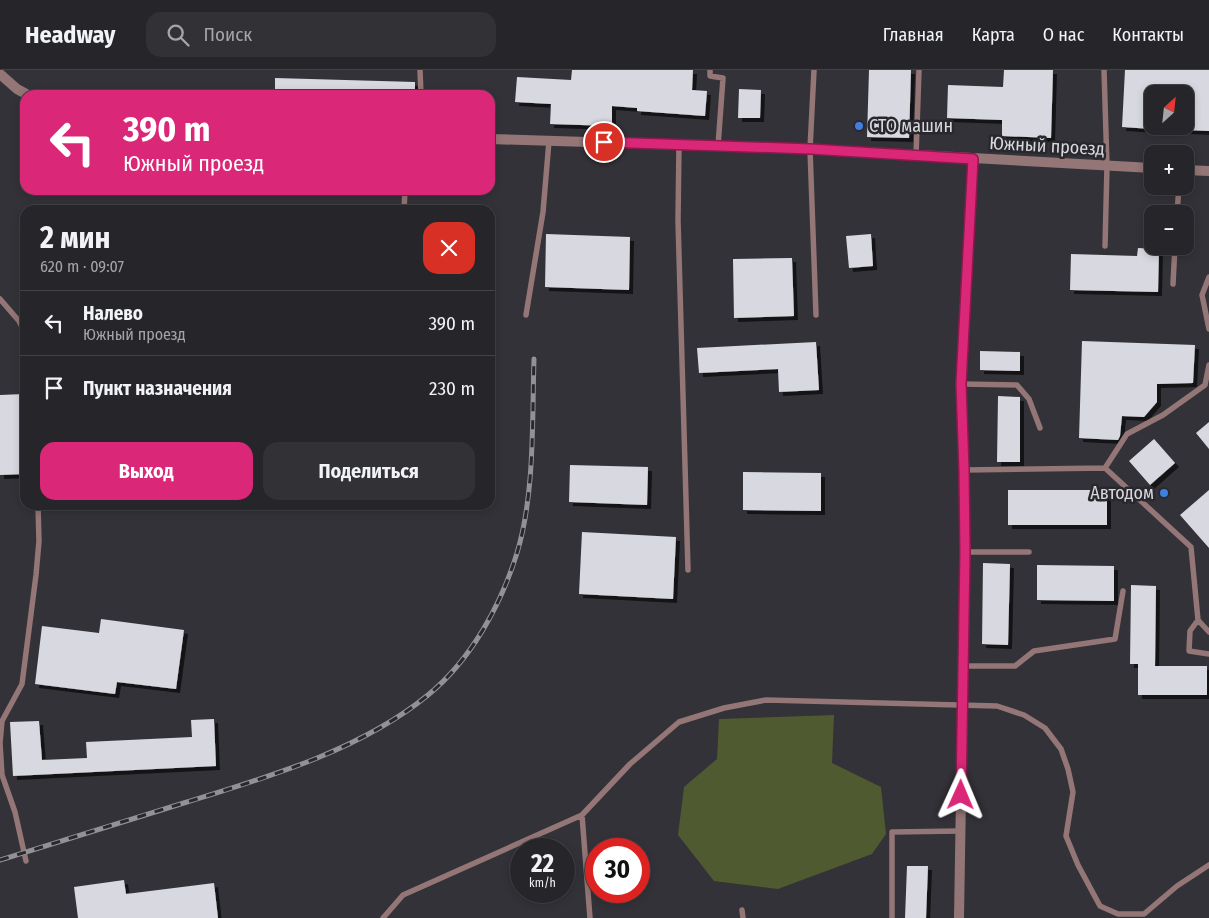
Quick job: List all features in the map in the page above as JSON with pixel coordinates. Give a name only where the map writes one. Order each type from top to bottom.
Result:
[{"type":"street","points":[[0,74],[20,92]]},
{"type":"street","name":"Южный проезд","points":[[495,139],[810,149],[1144,168]]},
{"type":"street","points":[[959,918],[965,552],[961,384],[973,159]]},
{"type":"street","points":[[1194,170],[1209,171]]},
{"type":"lane","points":[[420,70],[421,90]]},
{"type":"lane","points":[[710,70],[710,76],[723,78],[718,146]]},
{"type":"lane","points":[[814,70],[810,149],[816,315]]},
{"type":"lane","points":[[916,156],[919,70]]},
{"type":"lane","points":[[1104,70],[1107,166],[1105,246]]},
{"type":"lane","points":[[526,315],[542,212],[549,141]]},
{"type":"lane","points":[[679,145],[678,220],[688,570]]},
{"type":"lane","points":[[1173,284],[1175,255]]},
{"type":"lane","points":[[1209,277],[1202,295],[1209,329]]},
{"type":"lane","points":[[0,299],[20,323]]},
{"type":"lane","points":[[1105,468],[1127,434],[1163,416],[1205,386],[1209,366]]},
{"type":"lane","points":[[961,384],[1017,385],[1029,399],[1040,428]]},
{"type":"lane","points":[[964,470],[1105,468],[1191,547],[1198,620],[1209,632]]},
{"type":"lane","points":[[26,861],[15,812],[2,775],[0,743],[2,721],[22,684],[36,575],[38,510]]},
{"type":"lane","points":[[965,552],[1029,552]]},
{"type":"lane","points":[[962,666],[1015,666],[1034,651],[1115,639],[1123,591]]},
{"type":"lane","points":[[1198,620],[1190,631],[1189,651],[1209,654]]},
{"type":"lane","points":[[383,918],[403,895],[582,815],[630,764],[679,722],[724,708],[766,700],[997,706],[1024,715],[1045,728],[1061,749],[1068,768],[1073,792],[1066,836],[1078,865],[1100,906],[1118,914],[1144,914],[1177,886],[1209,865]]},
{"type":"lane","points":[[582,815],[590,918]]},
{"type":"lane","points":[[892,918],[892,832],[960,831]]},
{"type":"lane","points":[[742,910],[742,918]]},
{"type":"green space","points":[[834,715],[832,763],[881,787],[886,834],[872,854],[778,889],[714,881],[678,835],[684,787],[717,759],[719,719]]},
{"type":"building","points":[[572,70],[693,70],[692,90],[707,91],[705,116],[637,111],[637,108],[612,106],[612,126],[550,124],[551,104],[515,102],[517,77],[571,80]]},
{"type":"building","points":[[869,70],[911,70],[909,138],[867,137]]},
{"type":"building","points":[[1004,70],[1053,70],[1051,138],[1002,136],[1002,120],[947,118],[948,85],[1003,87]]},
{"type":"building","points":[[1125,70],[1209,70],[1209,131],[1194,130],[1194,85],[1144,85],[1144,128],[1122,127]]},
{"type":"building","points":[[275,78],[415,82],[415,90],[275,90]]},
{"type":"building","points":[[739,89],[761,90],[760,118],[738,118]]},
{"type":"building","points":[[546,234],[630,237],[629,290],[545,287]]},
{"type":"building","points":[[871,234],[873,266],[849,268],[846,236]]},
{"type":"building","points":[[1138,248],[1144,248],[1144,255],[1159,255],[1158,292],[1070,290],[1071,254],[1137,256]]},
{"type":"building","points":[[792,258],[794,316],[734,318],[733,259]]},
{"type":"building","points":[[1082,341],[1195,345],[1193,383],[1157,384],[1157,402],[1144,417],[1122,416],[1118,440],[1079,438]]},
{"type":"building","points":[[816,342],[819,390],[779,392],[778,369],[699,373],[697,348]]},
{"type":"building","points":[[980,351],[1020,352],[1020,371],[980,370]]},
{"type":"building","points":[[20,394],[20,474],[0,475],[0,395]]},
{"type":"building","points":[[998,396],[1020,397],[1020,462],[997,462]]},
{"type":"building","points":[[1209,422],[1209,449],[1196,433]]},
{"type":"building","points":[[1154,439],[1175,463],[1150,485],[1129,461]]},
{"type":"building","points":[[570,465],[648,467],[647,505],[569,502]]},
{"type":"building","points":[[743,472],[821,473],[821,511],[743,510]]},
{"type":"building","points":[[1008,490],[1107,490],[1107,525],[1008,525]]},
{"type":"building","points":[[1209,490],[1209,548],[1180,515]]},
{"type":"building","points":[[582,532],[676,537],[673,599],[579,594]]},
{"type":"building","points":[[983,563],[1010,564],[1008,645],[982,644]]},
{"type":"building","points":[[1037,565],[1114,566],[1114,601],[1037,600]]},
{"type":"building","points":[[1131,585],[1156,586],[1155,666],[1207,666],[1207,695],[1138,695],[1138,664],[1130,664]]},
{"type":"building","points":[[101,619],[184,630],[176,689],[117,682],[115,694],[35,684],[42,626],[99,633]]},
{"type":"building","points":[[214,719],[216,766],[13,776],[10,722],[39,721],[42,760],[87,758],[86,742],[192,737],[191,720]]},
{"type":"building","points":[[907,866],[928,866],[926,918],[905,918]]},
{"type":"building","points":[[124,880],[126,894],[214,883],[218,918],[78,918],[74,887]]},
{"type":"railway","points":[[0,860],[281,772],[313,760],[344,746],[402,714],[444,681],[483,630],[502,592],[517,553],[523,530],[530,482],[534,359]]},
{"type":"place","name":"СТО машин","points":[[859,126]]},
{"type":"place","name":"Автодом","points":[[1164,493]]},
{"type":"route","points":[[604,142],[810,149],[973,159],[961,384],[965,552],[961,795]]}]
